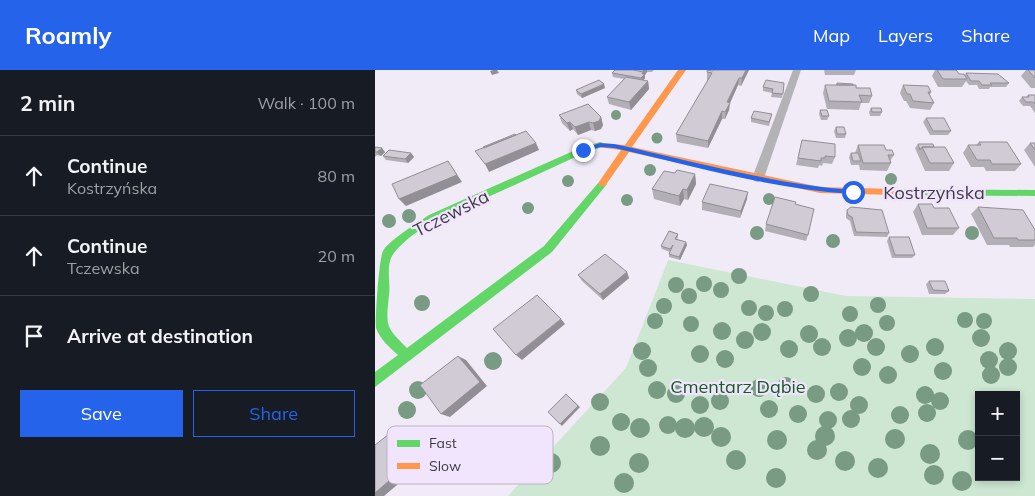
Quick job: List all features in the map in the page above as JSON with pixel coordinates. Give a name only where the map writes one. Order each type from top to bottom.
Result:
[{"type":"street","points":[[375,380],[548,249],[627,149],[682,70]]},
{"type":"street","name":"Tczewska","points":[[407,356],[388,337],[382,327],[380,317],[384,292],[384,265],[388,252],[410,233],[433,218],[583,150],[600,145],[627,149]]},
{"type":"street","name":"Kostrzyńska","points":[[627,149],[819,190],[853,192],[1035,193]]},
{"type":"lane","points":[[758,178],[797,70]]},
{"type":"green space","name":"Cmentarz Dąbie","points":[[668,260],[846,296],[1035,299],[1035,496],[508,496],[519,484],[553,484],[553,447],[626,368]]},
{"type":"building","points":[[615,70],[633,70],[645,74],[641,78],[612,73]]},
{"type":"building","points":[[707,70],[746,70],[742,78],[739,78],[727,102],[730,103],[725,112],[722,111],[708,141],[676,134],[712,73],[707,72]]},
{"type":"building","points":[[937,70],[956,70],[959,74],[964,74],[967,79],[943,79]]},
{"type":"building","points":[[1028,70],[1035,70],[1035,78]]},
{"type":"building","points":[[966,73],[998,74],[1009,83],[982,85],[979,81],[971,81]]},
{"type":"building","points":[[626,77],[648,81],[629,102],[607,97]]},
{"type":"building","points":[[599,80],[604,84],[581,94],[576,90]]},
{"type":"building","points":[[766,80],[784,83],[783,94],[772,93],[773,89],[763,87]]},
{"type":"building","points":[[837,83],[853,84],[853,85],[837,85]]},
{"type":"building","points":[[825,85],[856,85],[856,88],[870,88],[872,96],[859,95],[862,102],[829,101]]},
{"type":"building","points":[[903,85],[928,86],[931,92],[928,92],[934,103],[913,101]]},
{"type":"building","points":[[1028,95],[1035,95],[1035,104],[1033,102],[1026,102],[1022,97],[1029,97]]},
{"type":"building","points":[[588,104],[601,117],[599,121],[575,127],[570,122],[567,123],[559,115]]},
{"type":"building","points":[[871,108],[881,108],[882,112],[872,112]]},
{"type":"building","points":[[820,110],[827,110],[829,116],[822,116]]},
{"type":"building","points":[[754,111],[772,114],[769,122],[751,118]]},
{"type":"building","points":[[926,118],[944,118],[951,131],[933,131]]},
{"type":"building","points":[[836,127],[844,127],[846,134],[837,134]]},
{"type":"building","points":[[526,131],[536,143],[485,164],[475,151]]},
{"type":"building","points":[[515,134],[516,135],[483,147]]},
{"type":"building","points":[[802,140],[835,144],[835,157],[825,156],[825,158],[821,158],[821,161],[798,158]]},
{"type":"building","points":[[979,142],[1007,142],[1021,164],[992,164],[990,160],[977,160],[968,145],[981,145]]},
{"type":"building","points":[[1030,143],[1035,143],[1035,150]]},
{"type":"building","points":[[918,144],[933,144],[934,147],[922,147],[920,150]]},
{"type":"building","points":[[858,145],[884,145],[886,150],[892,150],[894,155],[888,155],[891,163],[863,163]]},
{"type":"building","points":[[375,147],[382,148],[375,152]]},
{"type":"building","points":[[922,147],[945,147],[954,163],[930,163]]},
{"type":"building","points":[[389,150],[411,153],[405,159],[383,156]]},
{"type":"building","points":[[851,153],[858,153],[861,161],[853,161]]},
{"type":"building","points":[[448,161],[457,175],[399,199],[392,184]]},
{"type":"building","points":[[677,170],[695,174],[687,190],[683,189],[679,196],[652,189],[664,171],[675,173]]},
{"type":"building","points":[[710,184],[748,192],[741,211],[702,202]]},
{"type":"building","points":[[775,197],[814,209],[808,235],[766,224]]},
{"type":"building","points":[[918,204],[932,204],[934,208],[949,208],[959,228],[927,228]]},
{"type":"building","points":[[851,207],[882,210],[889,233],[856,232],[852,217],[848,215],[847,210]]},
{"type":"building","points":[[978,207],[1023,210],[1035,230],[1035,240],[994,238]]},
{"type":"building","points":[[669,231],[678,234],[675,239],[686,242],[679,257],[669,254],[673,245],[670,249],[661,246]]},
{"type":"building","points":[[889,237],[909,237],[915,255],[895,255]]},
{"type":"building","points":[[605,254],[627,272],[600,294],[578,275]]},
{"type":"building","points":[[929,281],[945,281],[949,291],[933,290]]},
{"type":"building","points":[[537,295],[561,319],[516,355],[493,329]]},
{"type":"building","points":[[458,356],[480,382],[441,414],[420,385]]},
{"type":"building","points":[[566,394],[578,406],[560,424],[548,412]]},
{"type":"building","points":[[387,436],[387,483],[375,493],[375,445]]},
{"type":"traffic: fast","points":[[407,356],[388,337],[382,327],[380,317],[384,292],[384,265],[388,252],[410,233],[433,218],[583,150],[600,145]]},
{"type":"traffic: fast","points":[[375,380],[548,249],[602,184]]},
{"type":"traffic: fast","points":[[895,192],[1035,193]]},
{"type":"traffic: slow","points":[[602,184],[682,70]]},
{"type":"traffic: slow","points":[[600,145],[614,146],[820,190],[895,192]]},
{"type":"route","points":[[583,150],[600,145],[614,146],[787,184],[819,190],[853,192]]}]
